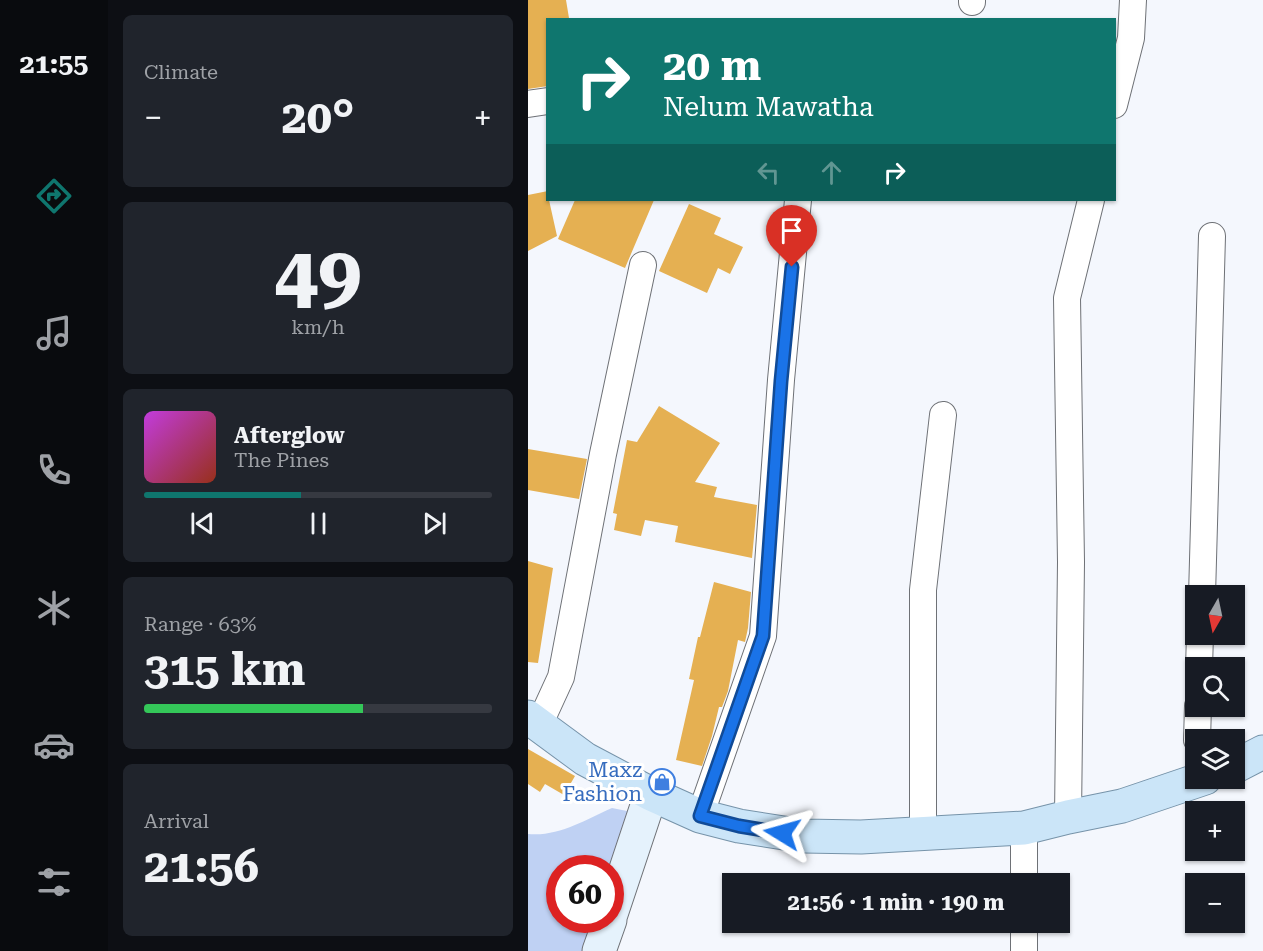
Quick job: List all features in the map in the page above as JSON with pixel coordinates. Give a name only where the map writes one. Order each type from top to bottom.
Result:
[{"type":"main road","points":[[534,721],[585,759],[651,794],[700,816],[739,826],[803,836],[923,835],[1024,828],[1122,806],[1185,785]]},
{"type":"main road","points":[[1245,761],[1263,752]]},
{"type":"street","points":[[1116,97],[1131,38],[1133,0]]},
{"type":"street","points":[[528,104],[546,100]]},
{"type":"street","points":[[700,816],[763,636],[781,381],[798,201]]},
{"type":"street","points":[[1068,817],[1071,562],[1067,298],[1091,201]]},
{"type":"street","points":[[1202,585],[1212,236]]},
{"type":"street","points":[[534,721],[561,677],[603,454],[643,265]]},
{"type":"street","points":[[923,835],[923,590],[943,415]]},
{"type":"street","points":[[624,876],[651,794]]},
{"type":"street","points":[[1024,828],[1024,873]]},
{"type":"street","points":[[599,951],[605,933]]},
{"type":"street","points":[[1024,933],[1024,951]]},
{"type":"water","points":[[612,808],[627,811],[633,817],[616,855],[546,855],[546,933],[595,933],[588,951],[528,951],[528,834],[550,833]]},
{"type":"building","points":[[528,0],[566,0],[569,18],[546,18],[546,86],[528,89]]},
{"type":"building","points":[[546,191],[546,201],[549,201],[557,236],[528,251],[528,195]]},
{"type":"building","points":[[575,201],[654,201],[625,268],[558,239]]},
{"type":"building","points":[[689,204],[721,218],[714,234],[743,247],[730,274],[718,268],[707,293],[659,271]]},
{"type":"building","points":[[659,406],[720,443],[695,482],[717,487],[714,497],[757,505],[752,558],[675,542],[678,526],[645,520],[641,536],[614,530],[617,514],[613,513],[627,440],[637,442]]},
{"type":"building","points":[[528,449],[587,459],[579,499],[528,490]]},
{"type":"building","points":[[528,561],[553,568],[538,663],[528,662]]},
{"type":"building","points":[[714,582],[751,592],[745,642],[738,640],[728,691],[722,707],[719,707],[702,766],[676,760],[694,680],[689,679]]},
{"type":"building","points":[[528,749],[575,776],[564,795],[545,784],[540,792],[528,784]]},
{"type":"place","name":"Maxz Fashion","points":[[662,782]]},
{"type":"route","points":[[782,833],[739,826],[700,816],[763,636],[781,381],[792,267]]}]
